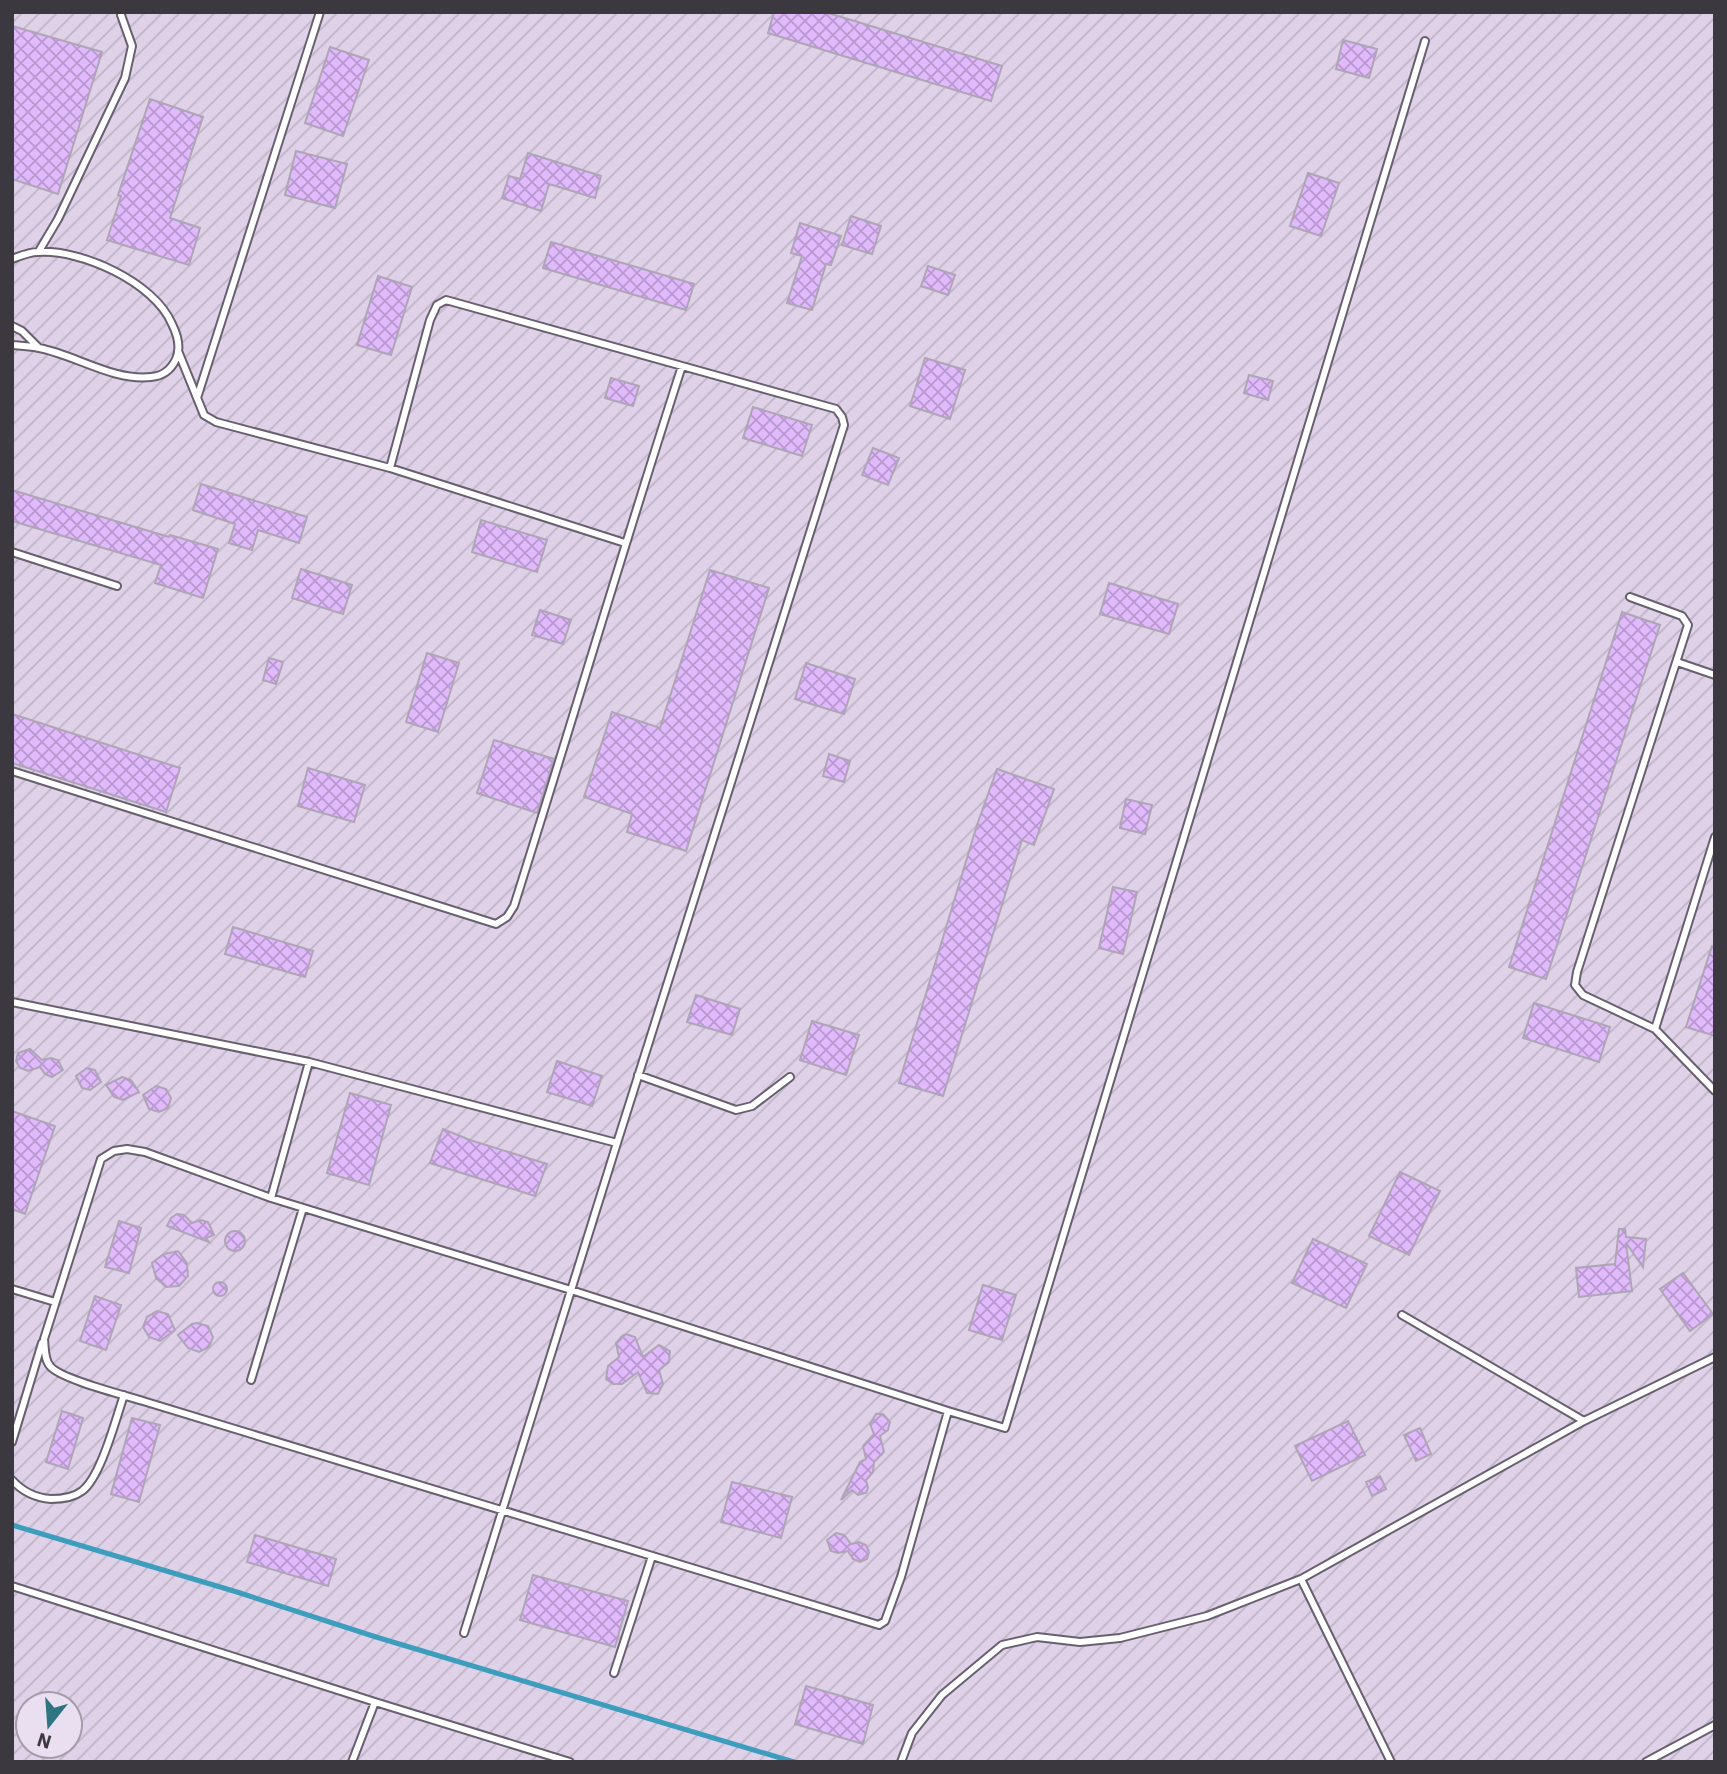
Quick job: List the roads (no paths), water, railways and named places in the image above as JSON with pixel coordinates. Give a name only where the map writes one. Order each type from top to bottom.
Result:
[{"type":"lane","points":[[197,398],[320,12]]},
{"type":"lane","points":[[39,251],[58,219],[125,78],[132,46],[121,15]]},
{"type":"lane","points":[[12,1442],[101,1159],[114,1151],[127,1149],[145,1152],[271,1198],[1005,1428],[1425,41]]},
{"type":"lane","points":[[12,259],[39,251],[66,255],[111,269],[145,288],[167,311],[177,334],[178,351],[204,415],[216,422],[390,468],[625,542]]},
{"type":"lane","points":[[390,468],[430,320],[437,305],[446,300],[836,409],[844,425],[464,1633]]},
{"type":"lane","points":[[12,326],[22,331],[39,348]]},
{"type":"lane","points":[[12,345],[39,348],[131,377],[162,375],[172,367],[178,351]]},
{"type":"lane","points":[[12,771],[496,924],[507,917],[514,906],[565,747],[625,542],[682,366]]},
{"type":"lane","points":[[12,552],[117,586]]},
{"type":"lane","points":[[1630,597],[1682,616],[1688,625],[1575,985],[1583,995],[1655,1029],[1715,1091]]},
{"type":"lane","points":[[1677,662],[1715,675]]},
{"type":"lane","points":[[1655,1029],[1715,837]]},
{"type":"lane","points":[[12,1002],[309,1062],[617,1143]]},
{"type":"lane","points":[[271,1198],[309,1062]]},
{"type":"lane","points":[[638,1075],[736,1110],[752,1106],[790,1077]]},
{"type":"lane","points":[[251,1380],[303,1208]]},
{"type":"lane","points":[[12,1289],[55,1302]]},
{"type":"lane","points":[[1402,1315],[1584,1421]]},
{"type":"lane","points":[[44,1339],[46,1360],[51,1368],[68,1377],[879,1625],[885,1621],[894,1601],[947,1411]]},
{"type":"lane","points":[[901,1762],[912,1733],[942,1695],[1002,1645],[1037,1637],[1080,1642],[1120,1638],[1207,1616],[1301,1579],[1584,1421],[1715,1357]]},
{"type":"lane","points":[[12,1480],[20,1488],[41,1498],[64,1499],[83,1491],[95,1476],[124,1395]]},
{"type":"lane","points":[[614,1673],[652,1556]]},
{"type":"lane","points":[[1301,1579],[1391,1762]]},
{"type":"lane","points":[[12,1586],[570,1762]]},
{"type":"lane","points":[[352,1762],[375,1702]]},
{"type":"lane","points":[[1646,1762],[1715,1725]]},
{"type":"waterway","points":[[12,1525],[794,1762]]}]
